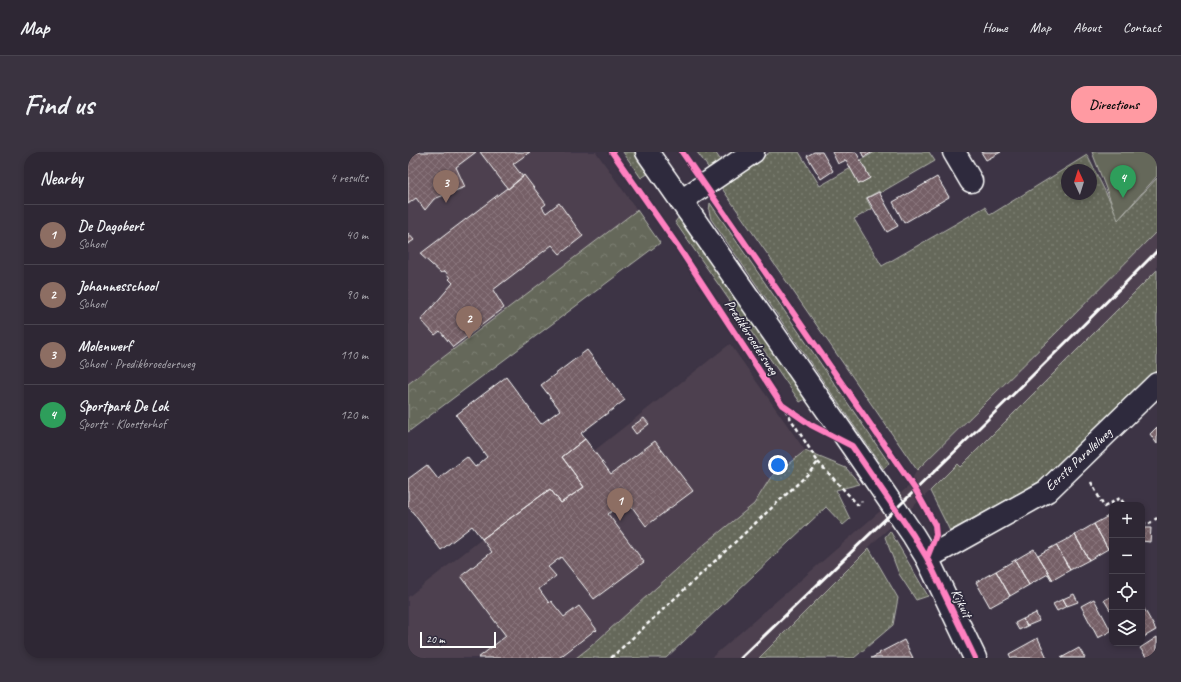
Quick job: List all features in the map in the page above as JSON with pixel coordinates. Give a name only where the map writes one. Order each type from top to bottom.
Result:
[{"type":"street","name":"Predikbroedersweg","points":[[647,152],[895,510]]},
{"type":"street","points":[[681,201],[753,152]]},
{"type":"street","points":[[954,152],[971,181]]},
{"type":"street","name":"Eerste Parallelweg","points":[[927,558],[1046,491],[1157,384]]},
{"type":"street","name":"Kijkuit","points":[[895,510],[927,558],[975,658]]},
{"type":"path","points":[[610,658],[808,474],[818,462],[778,398]]},
{"type":"path","points":[[782,405],[793,413]]},
{"type":"path","points":[[1078,460],[1104,507],[1109,504]]},
{"type":"path","points":[[1113,502],[1120,498],[1123,502]]},
{"type":"path","points":[[1145,523],[1149,524],[1157,518]]},
{"type":"shaded area","points":[[408,152],[596,152],[660,243],[408,431]]},
{"type":"shaded area","points":[[1157,231],[1157,270],[959,467],[957,465],[876,540],[759,658],[711,658],[908,487],[917,470]]},
{"type":"shaded area","points":[[730,344],[806,452],[766,496],[579,658],[416,658],[408,647],[408,597]]},
{"type":"green space","points":[[623,152],[638,152],[651,172],[641,178]]},
{"type":"green space","points":[[697,152],[715,152],[722,162],[710,170]]},
{"type":"green space","points":[[770,152],[799,152],[820,186],[851,168],[859,184],[870,178],[861,160],[875,152],[929,152],[935,161],[880,193],[879,191],[866,198],[872,209],[854,219],[882,266],[985,207],[990,215],[1061,171],[1061,200],[1097,200],[1097,175],[1116,213],[1122,216],[1157,178],[1157,231],[917,470],[721,187]]},
{"type":"green space","points":[[1092,152],[1157,152],[1157,176],[1118,220]]},
{"type":"green space","points":[[1087,155],[1092,164],[1072,164]]},
{"type":"green space","points":[[710,203],[889,463],[884,469],[711,219],[709,211]]},
{"type":"green space","points":[[637,210],[660,243],[408,432],[408,384]]},
{"type":"green space","points":[[679,217],[807,398],[800,402],[675,222]]},
{"type":"green space","points":[[1157,270],[1157,371],[1044,479],[950,531],[930,491],[957,464],[960,467]]},
{"type":"green space","points":[[805,451],[846,468],[860,484],[836,490],[850,519],[843,525],[826,507],[666,658],[576,658],[705,544],[754,504],[771,477]]},
{"type":"green space","points":[[890,531],[928,596],[916,600],[899,574],[885,537]]},
{"type":"green space","points":[[869,548],[898,598],[893,625],[854,658],[759,658]]},
{"type":"building","points":[[408,152],[476,152],[456,167],[465,187],[434,199],[425,210],[416,198],[408,204]]},
{"type":"building","points":[[480,152],[530,152],[513,164],[523,177],[508,189]]},
{"type":"building","points":[[814,152],[822,152],[833,171],[821,179],[807,156]]},
{"type":"building","points":[[832,152],[856,152],[870,178],[859,184],[846,160],[838,164]]},
{"type":"building","points":[[861,152],[873,152],[864,157]]},
{"type":"building","points":[[981,152],[1001,152],[986,160]]},
{"type":"building","points":[[524,175],[546,204],[542,207],[546,213],[559,203],[583,236],[560,254],[552,245],[493,290],[504,308],[453,347],[440,331],[435,335],[421,320],[453,283],[445,271],[441,273],[420,254],[507,188],[508,189]]},
{"type":"building","points":[[937,177],[949,197],[904,223],[893,202]]},
{"type":"building","points":[[879,192],[898,226],[887,232],[867,198]]},
{"type":"building","points":[[408,233],[414,240],[408,244]]},
{"type":"building","points":[[587,350],[625,400],[581,433],[585,439],[562,457],[584,487],[561,503],[550,489],[482,539],[472,526],[441,550],[408,506],[408,479],[427,465],[438,479],[467,457],[475,467],[487,457],[456,415],[506,377],[541,424],[560,410],[541,385]]},
{"type":"building","points":[[644,418],[649,424],[636,434],[631,427]]},
{"type":"building","points":[[1157,427],[1157,444],[1150,434]]},
{"type":"building","points":[[585,439],[611,474],[655,441],[693,491],[646,526],[627,500],[608,514],[644,562],[594,599],[561,557],[548,567],[556,576],[539,589],[549,603],[551,601],[564,617],[579,606],[597,630],[596,631],[595,630],[559,658],[478,658],[506,636],[461,576],[492,552],[482,539],[550,489],[561,503],[584,487],[562,457]]},
{"type":"building","points":[[1109,516],[1108,549],[1094,524]]},
{"type":"building","points":[[1094,524],[1108,549],[1089,560],[1075,535]]},
{"type":"building","points":[[1145,528],[1151,528],[1150,542],[1145,541]]},
{"type":"building","points":[[1075,535],[1089,560],[1070,570],[1056,545]]},
{"type":"building","points":[[1056,545],[1070,570],[1053,580],[1038,555]]},
{"type":"building","points":[[1034,549],[1053,580],[1052,581],[1048,574],[1029,585],[1015,560]]},
{"type":"building","points":[[1015,560],[1029,585],[1010,596],[996,571]]},
{"type":"building","points":[[996,571],[1010,596],[990,607],[976,582]]},
{"type":"building","points":[[1074,594],[1078,602],[1067,606],[1063,599]]},
{"type":"building","points":[[1109,598],[1109,608],[1104,600]]},
{"type":"building","points":[[1063,599],[1067,606],[1057,611],[1053,604]]},
{"type":"building","points":[[1094,599],[1109,627],[1109,632],[1098,638],[1081,606]]},
{"type":"building","points":[[1145,610],[1156,630],[1145,636]]},
{"type":"building","points":[[1036,613],[1039,621],[1027,626],[1023,619]]},
{"type":"building","points":[[1023,619],[1027,626],[1019,630],[1015,623]]},
{"type":"building","points":[[1157,637],[1157,658],[1147,658],[1140,648]]},
{"type":"building","points":[[1038,638],[1047,658],[1011,658],[1009,654]]},
{"type":"building","points":[[904,640],[913,658],[871,658],[880,654],[879,653]]},
{"type":"building","points":[[1079,648],[1085,658],[1061,658]]},
{"type":"railway","points":[[741,658],[950,456],[1157,251]]},
{"type":"cycle path","points":[[612,152],[677,245],[782,405],[811,425],[852,446],[927,558],[975,658]]},
{"type":"cycle path","points":[[682,152],[915,489],[935,525],[936,535],[927,558]]},
{"type":"place","name":"Sportpark De Lok","points":[[1123,198]]},
{"type":"place","name":"Molenwerf","points":[[446,203]]},
{"type":"place","name":"Johannesschool","points":[[469,339]]},
{"type":"place","name":"De Dagobert","points":[[620,521]]}]
